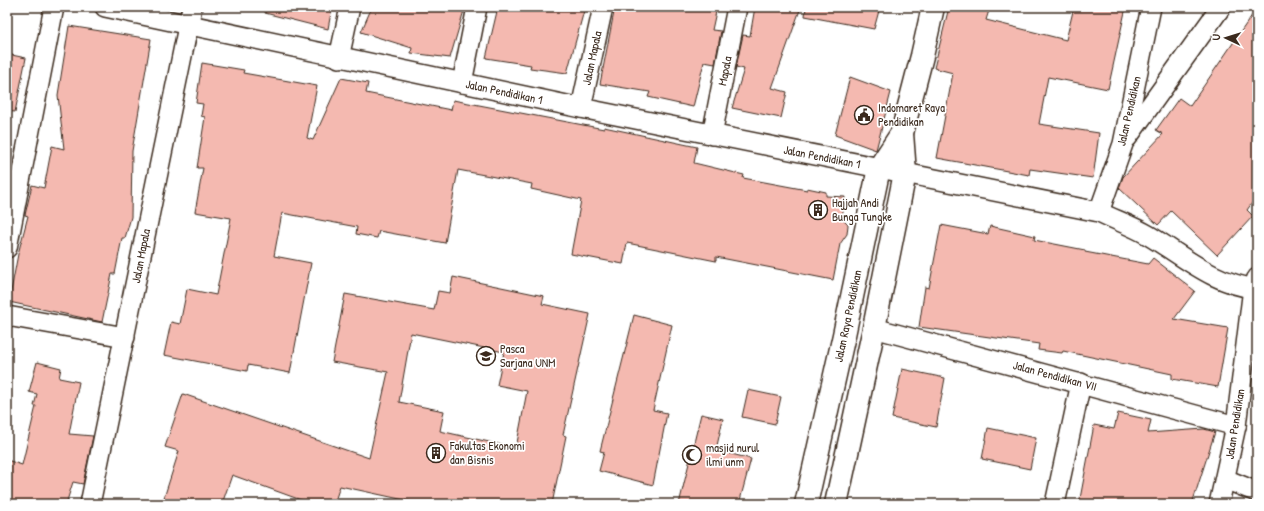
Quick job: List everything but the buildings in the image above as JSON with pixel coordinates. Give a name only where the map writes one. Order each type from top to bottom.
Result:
[{"type":"street","points":[[7,248],[54,7]]},
{"type":"street","name":"Jalan Pendidikan 1","points":[[105,7],[190,16],[339,58],[905,173]]},
{"type":"street","points":[[339,58],[350,7]]},
{"type":"street","points":[[462,83],[477,7]]},
{"type":"street","name":"Jalan Mapala","points":[[581,108],[603,7]]},
{"type":"street","name":"Mapala","points":[[712,135],[737,7]]},
{"type":"street","name":"Jalan Raya Pendidikan","points":[[806,504],[844,335],[879,168],[902,133],[933,7]]},
{"type":"street","name":"Jalan Pendidikan","points":[[1099,212],[1123,144],[1152,7]]},
{"type":"street","points":[[1123,144],[1221,7]]},
{"type":"street","name":"Jalan Mapala","points":[[90,504],[190,16]]},
{"type":"street","name":"Jalan Raya Pendidikan","points":[[836,504],[874,328],[905,173],[902,133]]},
{"type":"street","name":"Jalan Pendidikan","points":[[905,173],[1099,212],[1148,235],[1211,275],[1256,285],[1236,426],[1219,504]]},
{"type":"street","points":[[7,316],[125,337]]},
{"type":"street","name":"Jalan Pendidikan VII","points":[[874,328],[1236,426]]},
{"type":"street","points":[[1055,504],[1081,383]]},
{"type":"street","points":[[1225,479],[1257,492]]},
{"type":"place","name":"Indomaret Raya Pendidikan","points":[[864,115]]},
{"type":"place","name":"Hajjah Andi Bunga Tungke","points":[[818,210]]},
{"type":"place","name":"Pasca Sarjana UNM","points":[[486,356]]},
{"type":"place","name":"Fakultas Ekonomi dan Bisnis","points":[[436,453]]},
{"type":"place","name":"masjid nurul ilmi unm","points":[[692,455]]}]
